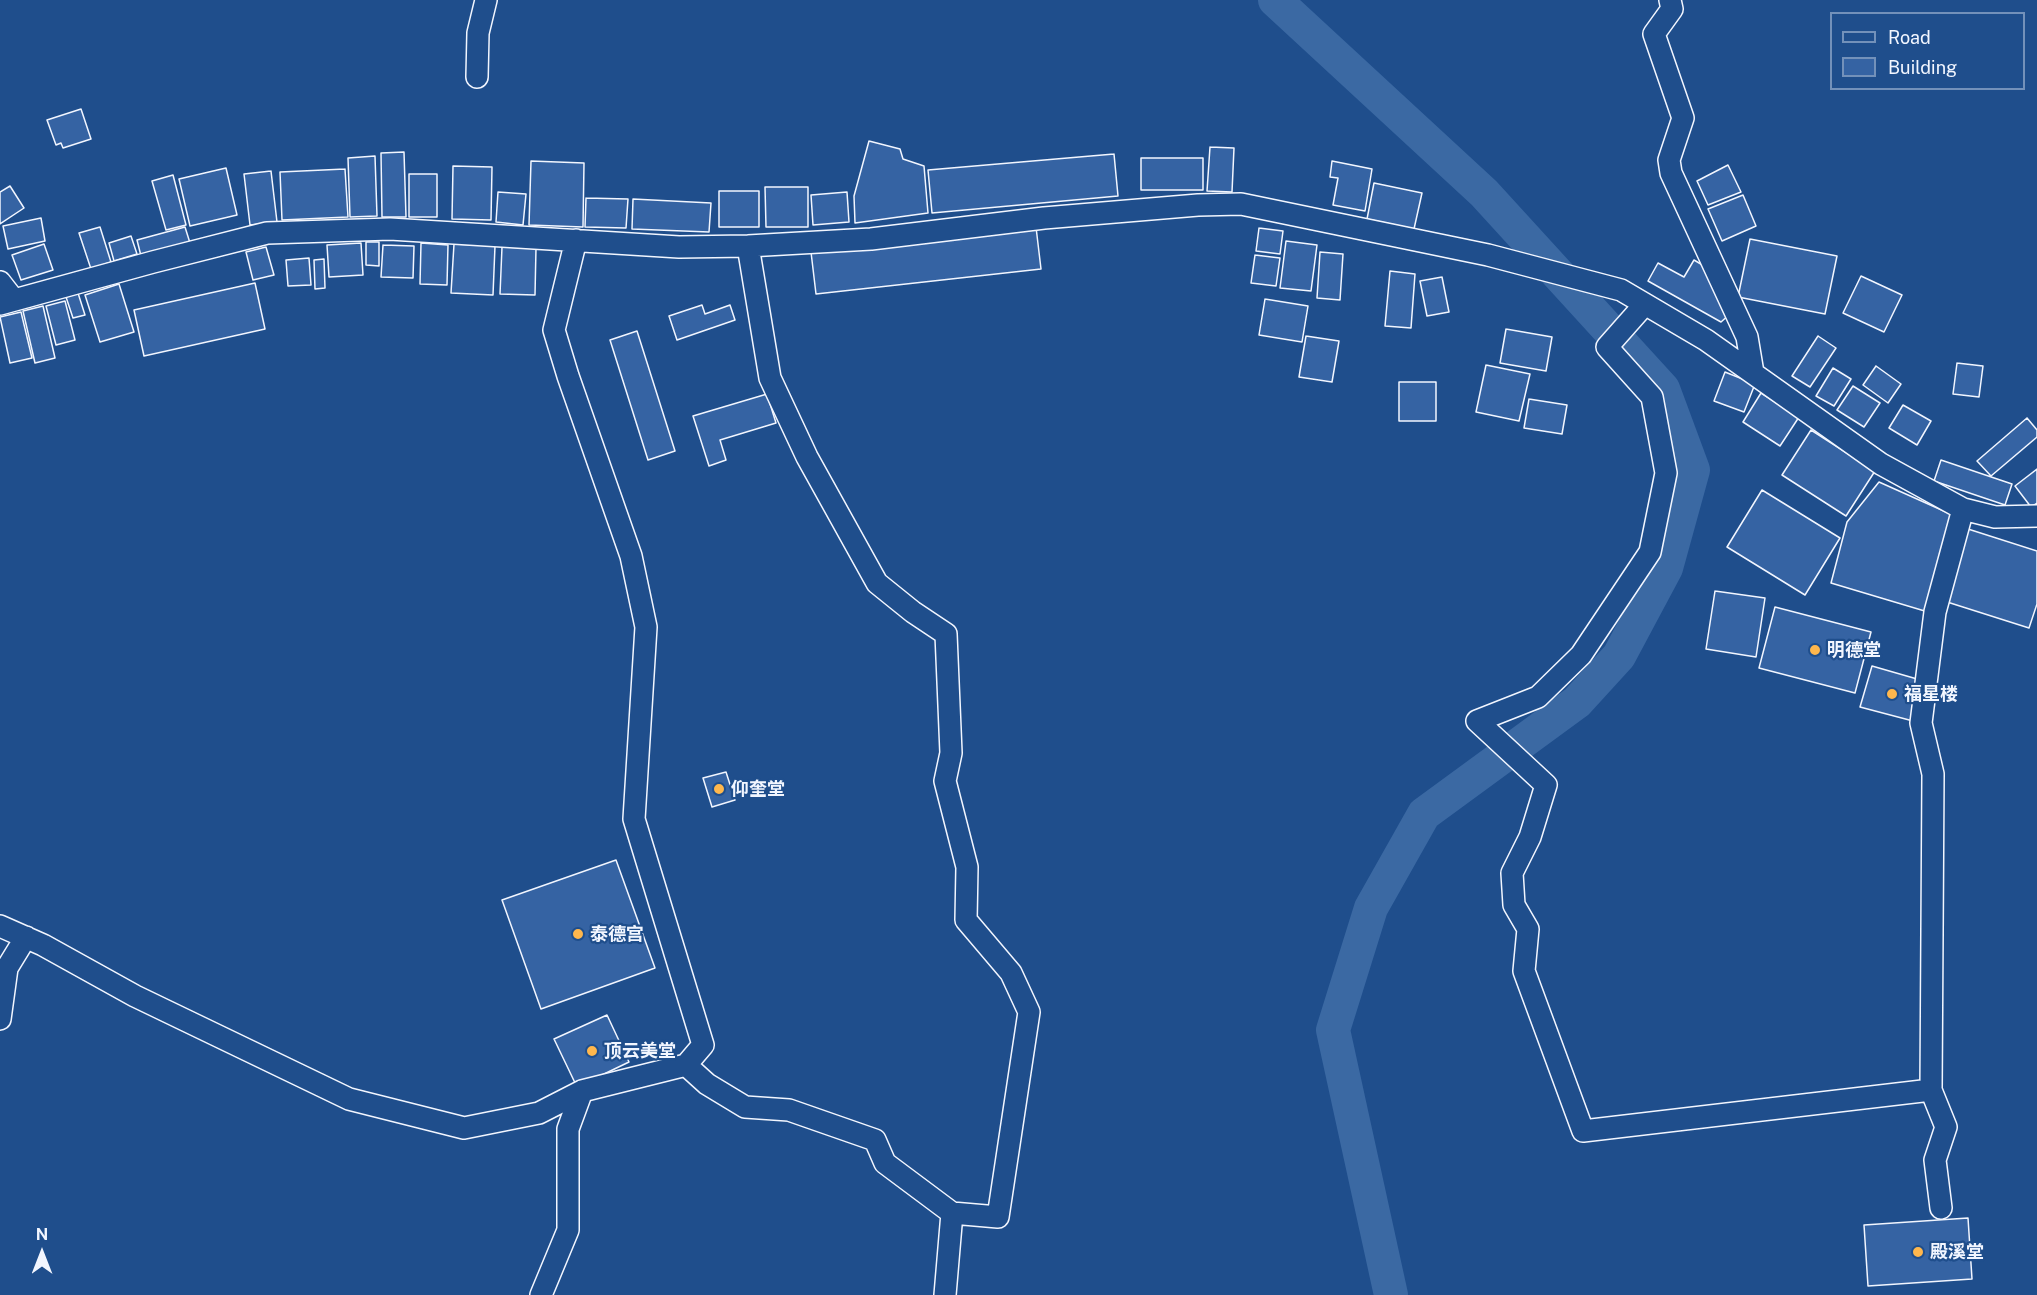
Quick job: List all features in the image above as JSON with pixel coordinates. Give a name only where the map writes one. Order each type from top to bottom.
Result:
[{"type":"street","points":[[477,77],[478,33],[486,0]]},
{"type":"street","points":[[1670,0],[1672,9],[1654,33],[1683,118],[1669,160],[1671,173],[1747,337],[1753,373]]},
{"type":"street","points":[[0,282],[7,302],[267,233],[390,229],[679,247],[748,246],[871,239],[1044,218],[1198,205],[1241,204],[1488,255],[1621,291],[1640,310],[1706,340],[1881,464],[1963,509],[1995,516],[2037,516]]},
{"type":"street","points":[[0,926],[26,937],[135,996],[349,1099],[464,1128],[538,1113],[582,1091],[686,1065],[703,1045],[634,819],[646,627],[631,556],[554,330],[576,240]]},
{"type":"street","points":[[686,1065],[707,1084],[745,1107],[789,1110],[875,1140],[885,1163],[952,1213],[998,1217],[1029,1012],[1011,973],[966,920],[967,867],[945,781],[951,753],[946,634],[913,612],[877,583],[807,457],[771,378],[748,246]]},
{"type":"street","points":[[1640,310],[1607,347],[1652,397],[1666,473],[1650,552],[1581,655],[1538,697],[1476,721],[1546,785],[1530,837],[1512,873],[1514,905],[1528,930],[1524,971],[1583,1131],[1931,1090]]},
{"type":"street","points":[[1941,1208],[1935,1160],[1946,1127],[1931,1090],[1933,774],[1921,723],[1935,612],[1963,509]]},
{"type":"street","points":[[0,1019],[3,1012],[7,968],[26,937]]},
{"type":"street","points":[[541,1295],[568,1230],[568,1129],[582,1091]]},
{"type":"street","points":[[945,1295],[952,1213]]},
{"type":"building","points":[[81,109],[91,139],[63,148],[61,143],[56,145],[47,120]]},
{"type":"building","points":[[869,141],[900,149],[903,159],[924,166],[928,213],[855,223],[854,196]]},
{"type":"building","points":[[1210,147],[1234,148],[1232,192],[1207,191]]},
{"type":"building","points":[[404,152],[406,217],[382,217],[381,153]]},
{"type":"building","points":[[1114,154],[1118,196],[932,213],[928,170]]},
{"type":"building","points":[[375,156],[377,216],[350,217],[348,158]]},
{"type":"building","points":[[1141,158],[1203,158],[1203,190],[1141,190]]},
{"type":"building","points":[[531,161],[584,163],[583,227],[529,225]]},
{"type":"building","points":[[1332,161],[1372,169],[1365,211],[1333,205],[1338,178],[1330,177]]},
{"type":"building","points":[[1728,165],[1741,192],[1708,205],[1697,181]]},
{"type":"building","points":[[453,166],[492,167],[491,220],[452,219]]},
{"type":"building","points":[[226,168],[237,215],[190,226],[179,179]]},
{"type":"building","points":[[345,169],[348,217],[282,220],[280,172]]},
{"type":"building","points":[[271,171],[277,222],[250,225],[244,174]]},
{"type":"building","points":[[409,174],[437,174],[437,217],[409,217]]},
{"type":"building","points":[[173,175],[186,225],[166,230],[152,181]]},
{"type":"building","points":[[1374,183],[1422,193],[1414,229],[1367,219]]},
{"type":"building","points":[[10,186],[24,208],[0,224],[0,192]]},
{"type":"building","points":[[765,187],[808,187],[808,227],[766,227]]},
{"type":"building","points":[[719,191],[759,191],[759,227],[719,227]]},
{"type":"building","points":[[498,192],[526,194],[523,225],[496,222]]},
{"type":"building","points":[[847,192],[849,222],[813,225],[811,195]]},
{"type":"building","points":[[1743,195],[1756,226],[1722,241],[1708,209]]},
{"type":"building","points":[[586,198],[628,199],[626,228],[585,227]]},
{"type":"building","points":[[633,199],[711,203],[709,232],[632,229]]},
{"type":"building","points":[[41,218],[45,241],[8,249],[3,226]]},
{"type":"building","points":[[100,227],[111,262],[91,269],[79,233]]},
{"type":"building","points":[[185,227],[190,243],[141,256],[137,240]]},
{"type":"building","points":[[1036,227],[1041,269],[816,294],[811,252]]},
{"type":"building","points":[[1259,228],[1283,231],[1280,254],[1256,251]]},
{"type":"building","points":[[131,236],[137,254],[114,261],[109,243]]},
{"type":"building","points":[[1750,239],[1837,256],[1825,314],[1738,297]]},
{"type":"building","points":[[1286,241],[1317,245],[1311,291],[1280,288]]},
{"type":"building","points":[[366,242],[379,242],[379,266],[366,265]]},
{"type":"building","points":[[361,243],[363,275],[329,277],[327,245]]},
{"type":"building","points":[[421,243],[448,245],[447,285],[420,284]]},
{"type":"building","points":[[44,244],[53,270],[21,280],[12,255]]},
{"type":"building","points":[[454,244],[495,246],[493,295],[451,293]]},
{"type":"building","points":[[383,245],[414,246],[413,278],[381,277]]},
{"type":"building","points":[[266,247],[274,275],[253,280],[246,252]]},
{"type":"building","points":[[502,247],[536,248],[535,295],[500,294]]},
{"type":"building","points":[[1320,252],[1343,254],[1340,300],[1317,298]]},
{"type":"building","points":[[1255,255],[1280,258],[1276,286],[1251,283]]},
{"type":"building","points":[[309,258],[311,285],[288,286],[286,260]]},
{"type":"building","points":[[324,259],[325,288],[315,289],[314,260]]},
{"type":"building","points":[[1694,260],[1711,270],[1730,314],[1721,322],[1648,281],[1658,263],[1684,277]]},
{"type":"building","points":[[1390,271],[1415,274],[1411,328],[1385,326]]},
{"type":"building","points":[[1861,276],[1902,295],[1884,332],[1843,313]]},
{"type":"building","points":[[1442,277],[1449,312],[1427,316],[1420,281]]},
{"type":"building","points":[[255,283],[265,329],[144,356],[134,310]]},
{"type":"building","points":[[119,284],[134,332],[100,342],[85,295]]},
{"type":"building","points":[[78,293],[85,315],[73,318],[66,297]]},
{"type":"building","points":[[1265,299],[1308,306],[1302,342],[1259,335]]},
{"type":"building","points":[[65,301],[75,340],[56,345],[46,306]]},
{"type":"building","points":[[702,305],[705,314],[730,305],[735,320],[677,340],[669,316]]},
{"type":"building","points":[[43,306],[55,358],[35,363],[23,311]]},
{"type":"building","points":[[21,312],[32,358],[10,363],[0,317]]},
{"type":"building","points":[[1506,329],[1552,337],[1546,371],[1500,363]]},
{"type":"building","points":[[637,331],[675,451],[648,460],[610,340]]},
{"type":"building","points":[[1306,336],[1339,341],[1332,382],[1299,377]]},
{"type":"building","points":[[1818,336],[1836,348],[1810,387],[1792,376]]},
{"type":"building","points":[[1957,363],[1983,366],[1979,397],[1953,394]]},
{"type":"building","points":[[1486,365],[1530,374],[1519,421],[1476,412]]},
{"type":"building","points":[[1876,366],[1901,384],[1888,403],[1863,385]]},
{"type":"building","points":[[1833,368],[1851,379],[1834,406],[1816,396]]},
{"type":"building","points":[[1725,372],[1755,384],[1744,412],[1714,401]]},
{"type":"building","points":[[1399,382],[1436,382],[1436,421],[1399,421]]},
{"type":"building","points":[[1853,386],[1880,403],[1864,427],[1837,410]]},
{"type":"building","points":[[1761,393],[1799,417],[1780,446],[1743,422]]},
{"type":"building","points":[[767,394],[776,423],[720,440],[726,460],[709,466],[693,416]]},
{"type":"building","points":[[1529,399],[1567,405],[1562,434],[1524,428]]},
{"type":"building","points":[[1903,405],[1931,421],[1917,445],[1889,428]]},
{"type":"building","points":[[2027,418],[2037,430],[2037,437],[1991,476],[1977,461]]},
{"type":"building","points":[[1811,430],[1875,471],[1846,516],[1782,475]]},
{"type":"building","points":[[1941,460],[2012,484],[2005,505],[1934,481]]},
{"type":"building","points":[[2037,469],[2037,503],[2031,507],[2015,486]]},
{"type":"building","points":[[1879,482],[1955,516],[1928,612],[1831,583],[1847,522]]},
{"type":"building","points":[[1762,490],[1840,538],[1805,595],[1727,547]]},
{"type":"building","points":[[1968,529],[2037,551],[2037,604],[2029,628],[1944,601]]},
{"type":"building","points":[[1715,591],[1765,598],[1756,657],[1706,649]]},
{"type":"building","name":"明德堂","points":[[1775,607],[1871,632],[1855,693],[1759,668]]},
{"type":"building","name":"福星楼","points":[[1872,666],[1924,681],[1913,721],[1860,707]]},
{"type":"building","name":"仰奎堂","points":[[726,772],[735,800],[712,807],[703,778]]},
{"type":"building","name":"泰德宫","points":[[616,860],[655,968],[541,1009],[502,900]]},
{"type":"building","name":"顶云美堂","points":[[607,1015],[629,1062],[577,1087],[554,1039]]},
{"type":"building","name":"殿溪堂","points":[[1968,1218],[1972,1279],[1868,1286],[1864,1225]]},
{"type":"waterway","points":[[1275,0],[1484,193],[1663,389],[1693,470],[1666,568],[1619,656],[1577,702],[1424,814],[1371,908],[1333,1030],[1391,1295]]},
{"type":"place","name":"明德堂","points":[[1815,650]]},
{"type":"place","name":"福星楼","points":[[1892,694]]},
{"type":"place","name":"仰奎堂","points":[[719,789]]},
{"type":"place","name":"泰德宫","points":[[578,934]]},
{"type":"place","name":"顶云美堂","points":[[592,1051]]},
{"type":"place","name":"殿溪堂","points":[[1918,1252]]}]
